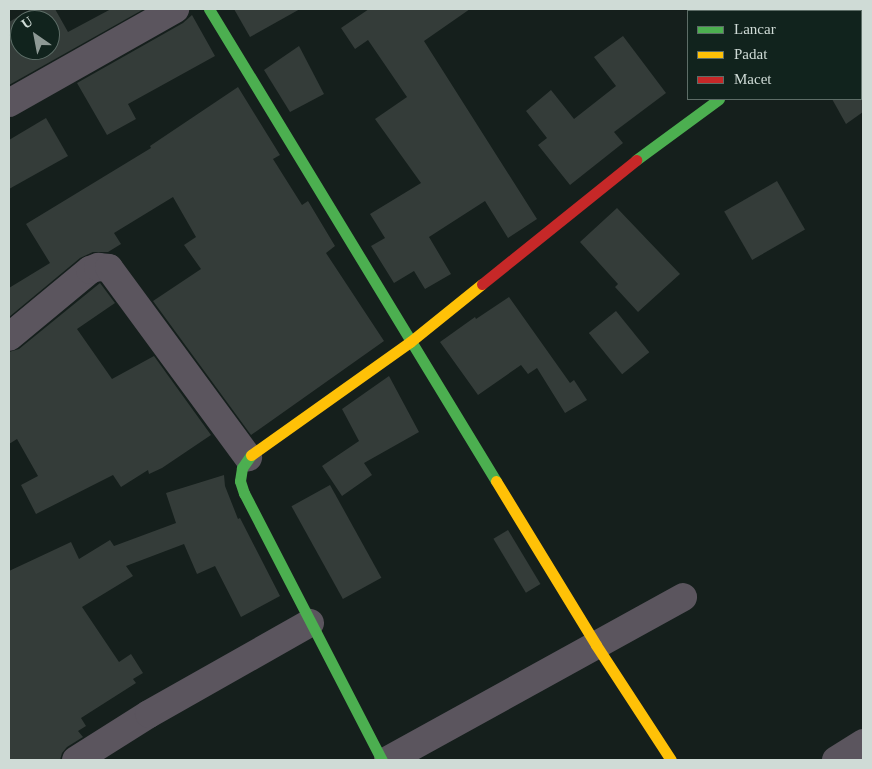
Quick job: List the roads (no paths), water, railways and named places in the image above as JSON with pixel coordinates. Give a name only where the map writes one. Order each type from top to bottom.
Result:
[{"type":"street","points":[[9,102],[176,9]]},
{"type":"street","points":[[209,9],[596,645],[671,760]]},
{"type":"street","points":[[382,760],[244,493],[240,481],[242,468],[248,456],[410,342],[641,156],[718,100]]},
{"type":"street","points":[[9,337],[90,270],[98,267],[109,268],[248,456]]},
{"type":"street","points":[[388,760],[683,597]]},
{"type":"street","points":[[76,760],[150,714],[310,623]]},
{"type":"street","points":[[836,760],[863,742]]}]
